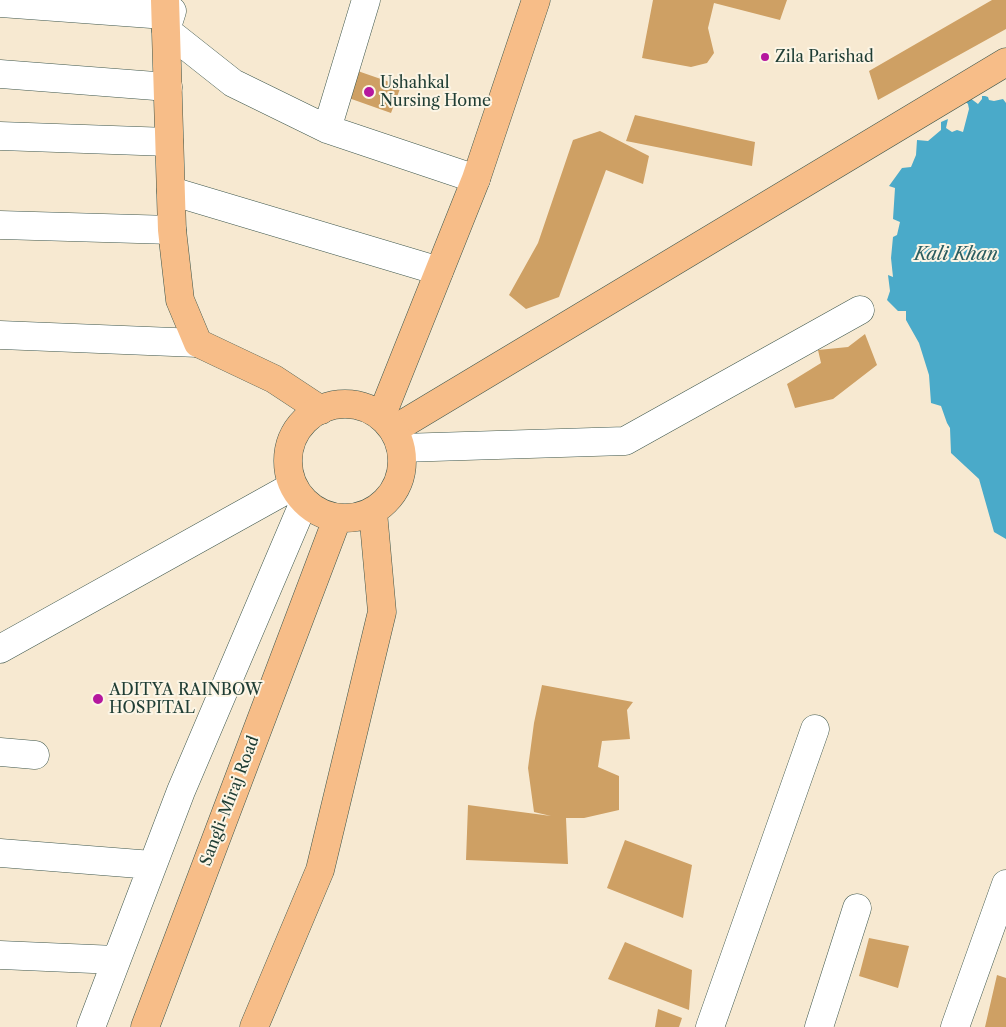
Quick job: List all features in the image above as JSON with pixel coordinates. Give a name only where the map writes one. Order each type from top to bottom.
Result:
[{"type":"main road","points":[[392,432],[364,407],[345,404],[326,407],[309,416],[296,430],[289,448],[298,494],[337,519],[355,518],[372,512],[387,501],[397,485],[402,467],[392,432],[439,271],[476,179],[536,0]]},
{"type":"main road","points":[[168,11],[172,230],[180,300],[198,343],[274,379],[320,410]]},
{"type":"main road","points":[[392,432],[1006,62]]},
{"type":"main road","points":[[254,1027],[320,870],[382,612],[372,512]]},
{"type":"main road","name":"Sangli-Miraj Road","points":[[145,1027],[337,519]]},
{"type":"street","points":[[327,129],[366,0]]},
{"type":"street","points":[[0,3],[168,11],[233,83],[327,129],[476,179]]},
{"type":"street","points":[[0,74],[168,87]]},
{"type":"street","points":[[0,136],[169,142]]},
{"type":"street","points":[[171,191],[439,271]]},
{"type":"street","points":[[0,225],[172,230]]},
{"type":"street","points":[[392,432],[625,441],[860,310]]},
{"type":"street","points":[[0,335],[198,343]]},
{"type":"street","points":[[0,649],[298,494]]},
{"type":"street","points":[[91,1027],[180,791],[298,494]]},
{"type":"street","points":[[710,1027],[815,729]]},
{"type":"street","points":[[0,752],[35,755]]},
{"type":"street","points":[[0,853],[152,865]]},
{"type":"street","points":[[955,1027],[1006,884]]},
{"type":"street","points":[[819,1027],[857,908]]},
{"type":"street","points":[[0,955],[116,960]]},
{"type":"water","name":"Kali Khan","points":[[982,96],[994,101],[1003,99],[1006,103],[1006,539],[994,532],[979,479],[951,453],[950,428],[941,406],[931,403],[929,375],[919,343],[906,320],[906,311],[898,311],[887,300],[890,291],[888,275],[893,277],[891,258],[893,237],[897,235],[900,222],[893,219],[895,188],[889,186],[902,168],[911,167],[916,155],[917,140],[928,141],[941,130],[941,122],[948,119],[946,128],[952,132],[957,130],[963,132],[969,109],[965,101],[970,98],[978,104]]},
{"type":"building","points":[[653,0],[787,0],[780,20],[714,3],[708,28],[714,53],[707,63],[691,67],[642,58]]},
{"type":"building","points":[[992,0],[1006,0],[1006,29],[878,100],[869,71]]},
{"type":"building","points":[[352,69],[401,86],[391,113],[343,96]]},
{"type":"building","points":[[635,115],[755,142],[752,166],[626,141]]},
{"type":"building","points":[[600,131],[649,156],[643,184],[606,170],[559,297],[526,309],[509,295],[538,243],[573,140]]},
{"type":"building","points":[[865,334],[877,365],[833,399],[795,408],[787,384],[821,363],[818,350],[848,347]]},
{"type":"building","points":[[542,685],[633,702],[627,710],[630,739],[602,741],[598,767],[619,776],[619,810],[584,818],[566,818],[568,864],[466,860],[468,805],[551,816],[534,812],[528,768],[534,723]]},
{"type":"building","points":[[625,840],[692,865],[683,918],[607,888]]},
{"type":"building","points":[[869,938],[909,946],[898,988],[859,976]]},
{"type":"building","points":[[625,942],[692,970],[689,1010],[608,979]]},
{"type":"building","points":[[997,975],[1006,978],[1006,1027],[985,1027]]},
{"type":"building","points":[[658,1009],[682,1018],[679,1027],[655,1027]]},
{"type":"place","name":"Zila Parishad","points":[[765,57]]},
{"type":"place","name":"Ushahkal Nursing Home","points":[[369,92]]},
{"type":"place","name":"ADITYA RAINBOW HOSPITAL","points":[[98,699]]}]
